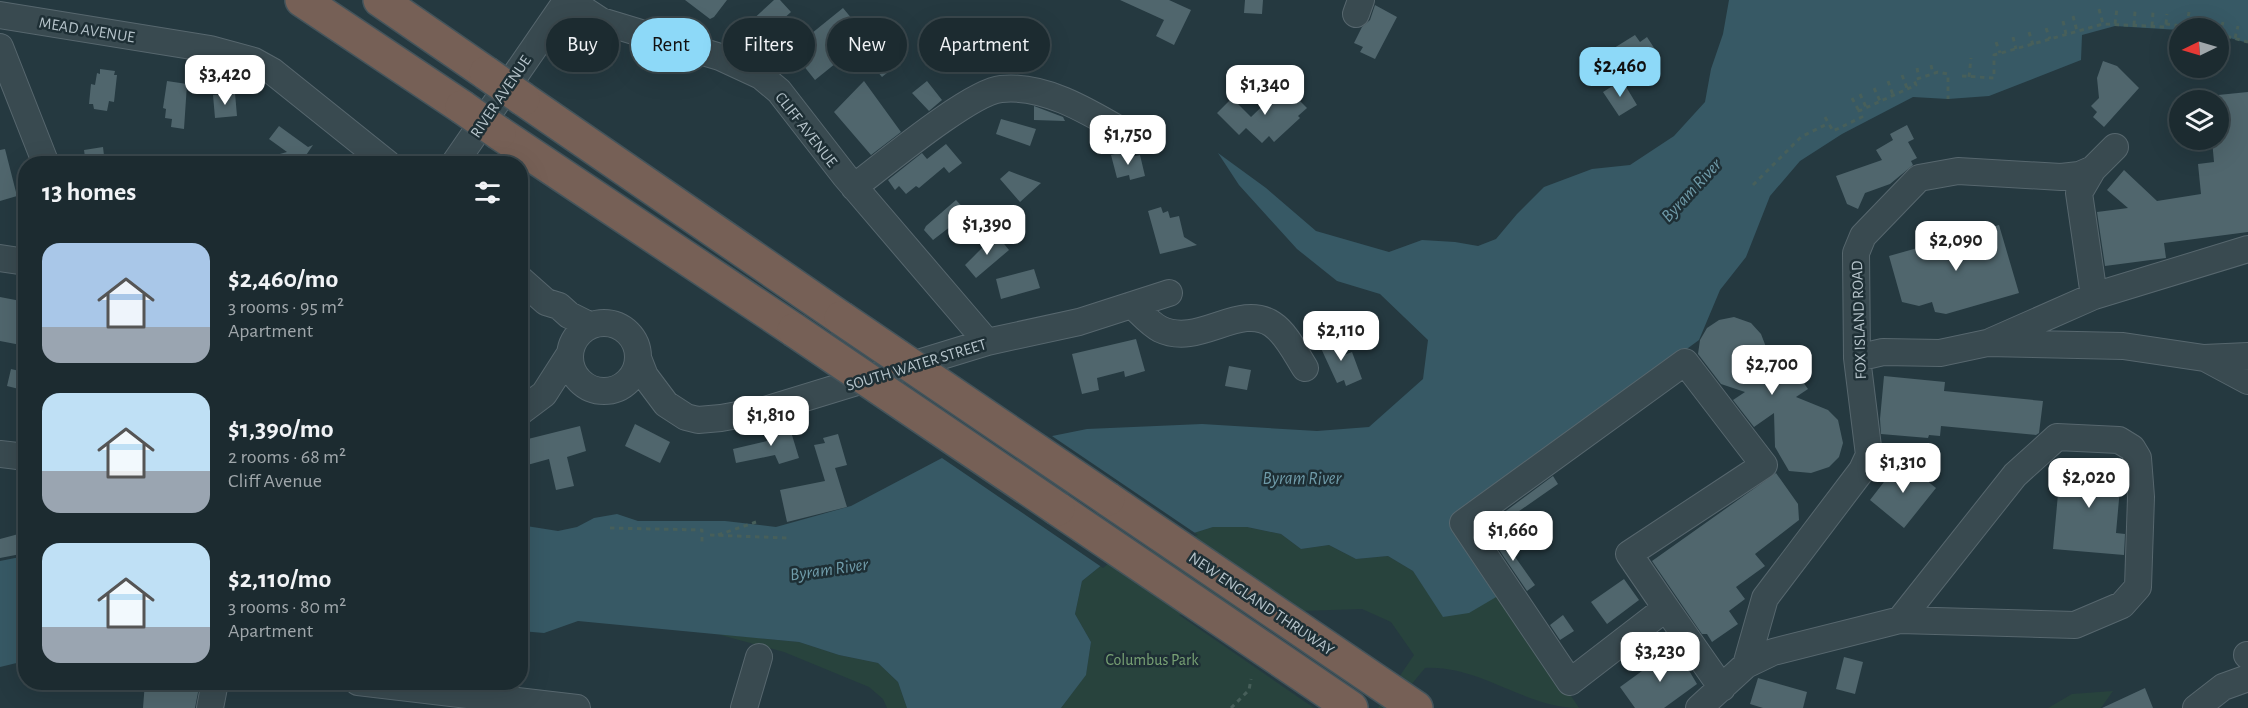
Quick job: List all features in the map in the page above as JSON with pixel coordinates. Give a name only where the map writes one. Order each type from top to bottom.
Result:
[{"type":"highway","points":[[302,0],[1351,708]]},
{"type":"highway","name":"NEW ENGLAND THRUWAY","points":[[380,0],[841,318],[1416,708]]},
{"type":"street","name":"RIVER AVENUE","points":[[460,156],[568,0]]},
{"type":"street","name":"CLIFF AVENUE","points":[[568,0],[601,21],[720,57],[761,76],[778,91],[854,187],[987,342]]},
{"type":"street","name":"MEAD AVENUE","points":[[0,15],[210,49],[254,61],[272,71],[378,156]]},
{"type":"street","points":[[0,47],[43,156]]},
{"type":"street","points":[[854,187],[966,105],[1002,89],[1053,95],[1132,137]]},
{"type":"street","points":[[2094,296],[2079,193],[2093,170],[2115,147]]},
{"type":"street","name":"FOX ISLAND ROAD","points":[[1746,665],[1765,598],[1862,470],[1869,455],[1857,358],[1856,253],[1863,236],[1919,178],[1958,171],[2061,177],[2093,170]]},
{"type":"street","points":[[1857,358],[1883,352],[1940,353],[1987,343],[2094,296],[2248,249]]},
{"type":"street","points":[[0,258],[18,261]]},
{"type":"street","points":[[528,286],[546,302],[559,306],[577,321],[589,325],[609,322],[618,325],[633,339],[638,358],[635,370],[628,381],[618,388],[600,390],[575,376],[570,350],[549,314],[546,302]]},
{"type":"street","name":"SOUTH WATER STREET","points":[[638,358],[645,376],[666,404],[686,417],[698,420],[742,416],[987,342],[1063,326],[1168,293]]},
{"type":"street","points":[[1132,304],[1158,329],[1181,336],[1238,320],[1266,321],[1282,334],[1305,368]]},
{"type":"street","points":[[528,406],[544,394],[570,350],[575,337],[589,325]]},
{"type":"street","points":[[1987,343],[2123,346],[2205,358],[2248,356]]},
{"type":"street","points":[[2205,358],[2248,381]]},
{"type":"street","points":[[1666,608],[1570,682],[1463,523],[1685,362],[1764,465],[1629,554],[1666,608],[1717,699],[1746,665],[1773,652],[1900,620],[2075,625],[2122,605],[2138,587],[2141,497],[2138,458],[2132,448],[2119,440],[2057,437],[2015,475],[1900,620]]},
{"type":"street","name":"SOUTH WATER STREET","points":[[544,394],[600,390],[666,404]]},
{"type":"street","points":[[0,454],[18,456]]},
{"type":"street","points":[[744,708],[759,657]]},
{"type":"street","points":[[2196,708],[2248,663]]},
{"type":"street","points":[[210,708],[213,690]]},
{"type":"street","points":[[425,690],[577,708]]},
{"type":"path","points":[[2115,24],[2117,8]]},
{"type":"path","points":[[2099,9],[2103,24]]},
{"type":"path","points":[[2134,26],[2135,11]]},
{"type":"path","points":[[2152,27],[2153,12]]},
{"type":"path","points":[[2188,18],[2189,12]]},
{"type":"path","points":[[1962,76],[1994,78],[1995,55],[2103,24],[2166,27],[2167,14]]},
{"type":"path","points":[[2073,16],[2077,31]]},
{"type":"path","points":[[2063,21],[2067,34]]},
{"type":"path","points":[[2235,38],[2238,26]]},
{"type":"path","points":[[2046,28],[2050,39]]},
{"type":"path","points":[[2029,32],[2033,45]]},
{"type":"path","points":[[2229,36],[2248,42]]},
{"type":"path","points":[[2013,37],[2016,49]]},
{"type":"path","points":[[1996,42],[2000,53]]},
{"type":"path","points":[[1969,77],[1971,58]]},
{"type":"path","points":[[1931,65],[1933,74]]},
{"type":"path","points":[[1917,68],[1919,78]]},
{"type":"path","points":[[1859,111],[1916,85],[1914,80],[1933,74],[1948,74],[1948,99]]},
{"type":"path","points":[[1902,75],[1907,88]]},
{"type":"path","points":[[1888,81],[1893,95]]},
{"type":"path","points":[[1874,87],[1880,101]]},
{"type":"path","points":[[1860,94],[1866,107]]},
{"type":"path","points":[[1826,117],[1833,132],[1862,117],[1852,98]]},
{"type":"path","points":[[1753,185],[1801,137],[1829,123]]},
{"type":"path","points":[[716,535],[756,522]]},
{"type":"path","points":[[610,528],[702,531],[702,544]]},
{"type":"path","points":[[710,535],[787,538]]},
{"type":"path","points":[[1231,708],[1250,690],[1251,678]]},
{"type":"green space","name":"Columbus Park","points":[[1213,527],[1247,527],[1281,534],[1301,549],[1329,545],[1356,559],[1388,556],[1413,571],[1444,617],[1503,593],[1579,708],[1540,701],[1465,673],[1425,668],[1392,708],[1378,708],[1414,655],[1391,622],[1362,609],[1179,615],[1314,708],[1061,708],[1086,674],[1091,642],[1075,614],[1082,581],[1108,560]]},
{"type":"green space","points":[[717,634],[799,642],[839,655],[878,663],[898,682],[907,708],[887,708],[883,699],[869,687],[784,652]]},
{"type":"green space","points":[[2113,691],[2101,708],[2048,708],[2072,694]]},
{"type":"water","name":"Byram River","points":[[1729,0],[2248,0],[2248,43],[2229,38],[2229,18],[2169,18],[2169,29],[2115,26],[2082,35],[2081,60],[1989,96],[1948,99],[1913,97],[1842,134],[1800,161],[1770,196],[1746,257],[1720,290],[1699,340],[1452,521],[1503,593],[1469,613],[1443,617],[1413,571],[1388,556],[1356,559],[1329,545],[1301,549],[1281,534],[1247,527],[1213,527],[1108,560],[1082,581],[1075,614],[1091,642],[1086,675],[1061,708],[907,708],[898,682],[878,663],[839,655],[799,642],[578,621],[544,633],[528,632],[528,526],[558,531],[577,527],[594,518],[617,514],[638,521],[725,521],[776,527],[851,506],[942,458],[1087,429],[1202,424],[1317,431],[1369,427],[1423,379],[1428,340],[1380,294],[1337,281],[1297,249],[1239,185],[1218,153],[1266,188],[1316,231],[1389,252],[1422,240],[1478,246],[1496,239],[1544,187],[1592,169],[1630,165],[1674,136],[1705,102],[1711,69],[1723,34]]},
{"type":"water","points":[[18,557],[18,663],[0,667],[0,561]]},
{"type":"pier","points":[[1049,434],[1198,535],[1109,563],[1103,568],[939,456]]},
{"type":"building","points":[[685,0],[727,0],[714,17],[709,18]]},
{"type":"building","points":[[774,0],[780,0],[791,12],[784,18],[754,18]]},
{"type":"building","points":[[1120,0],[1169,0],[1191,10],[1174,45],[1156,36],[1164,20]]},
{"type":"building","points":[[1245,0],[1263,0],[1262,14],[1244,13]]},
{"type":"building","points":[[1375,5],[1397,17],[1375,59],[1360,52],[1363,47],[1354,43],[1362,27],[1370,20]]},
{"type":"building","points":[[843,8],[851,18],[831,18]]},
{"type":"building","points":[[827,21],[827,70],[815,80],[809,72],[815,72],[815,31]]},
{"type":"building","points":[[1635,35],[1640,42],[1647,37],[1660,57],[1624,81],[1606,53]]},
{"type":"building","points":[[2103,61],[2117,66],[2139,88],[2104,127],[2093,117],[2097,112],[2091,106],[2099,98],[2097,78]]},
{"type":"building","points":[[100,69],[115,71],[114,75],[117,75],[114,102],[109,101],[107,111],[94,109],[93,104],[89,104],[91,84],[95,85]]},
{"type":"building","points":[[878,72],[888,72],[882,77]]},
{"type":"building","points":[[1622,80],[1637,105],[1619,116],[1603,92]]},
{"type":"building","points":[[167,81],[187,84],[184,129],[171,127],[172,119],[165,118],[166,109],[163,108]]},
{"type":"building","points":[[864,81],[901,132],[871,155],[834,112]]},
{"type":"building","points":[[927,81],[942,100],[929,111],[912,93]]},
{"type":"building","points":[[1284,85],[1307,108],[1298,116],[1300,118],[1274,142],[1269,136],[1262,143],[1246,128],[1239,135],[1217,113],[1232,98],[1251,117]]},
{"type":"building","points":[[2248,92],[2248,232],[2164,243],[2166,258],[2105,266],[2097,212],[2128,208],[2107,190],[2124,170],[2157,201],[2201,194],[2198,164],[2214,162],[2213,150],[2229,150],[2229,94]]},
{"type":"building","points":[[235,93],[237,116],[215,118],[213,95]]},
{"type":"building","points":[[1034,106],[1063,117],[1065,121],[1034,120]]},
{"type":"building","points":[[1001,119],[1036,129],[1030,146],[996,134]]},
{"type":"building","points":[[1907,125],[1914,139],[1908,142],[1917,158],[1911,161],[1913,165],[1890,184],[1865,193],[1858,209],[1847,204],[1836,176],[1882,160],[1876,150],[1893,140],[1890,134]]},
{"type":"building","points":[[279,126],[308,147],[313,145],[305,156],[273,156],[287,152],[269,139]]},
{"type":"building","points":[[946,144],[962,163],[949,173],[944,167],[919,188],[916,186],[906,194],[899,186],[895,190],[888,180],[922,153],[927,159]]},
{"type":"building","points":[[103,147],[104,156],[85,156],[84,150]]},
{"type":"building","points":[[5,149],[17,196],[0,201],[0,150]]},
{"type":"building","points":[[1127,151],[1131,157],[1140,155],[1145,176],[1130,180],[1129,175],[1117,178],[1111,155]]},
{"type":"building","points":[[1009,171],[1041,183],[1020,202],[1000,179]]},
{"type":"building","points":[[956,200],[968,213],[933,240],[924,230],[926,226]]},
{"type":"building","points":[[1161,207],[1163,213],[1168,211],[1170,218],[1179,216],[1184,237],[1197,245],[1160,254],[1148,211]]},
{"type":"building","points":[[1999,225],[2019,293],[1946,314],[1935,312],[1932,302],[1919,306],[1902,302],[1889,256]]},
{"type":"building","points":[[996,234],[1009,250],[976,278],[965,265]]},
{"type":"building","points":[[1034,269],[1040,288],[1001,299],[996,279]]},
{"type":"building","points":[[0,297],[18,300],[18,344],[0,341]]},
{"type":"building","points":[[1734,317],[1751,323],[1761,334],[1766,347],[1769,374],[1788,361],[1808,389],[1796,397],[1828,410],[1838,420],[1843,443],[1839,457],[1829,467],[1811,473],[1789,471],[1775,447],[1774,413],[1754,427],[1733,400],[1745,392],[1721,384],[1698,354],[1700,340],[1707,328],[1719,320]]},
{"type":"building","points":[[1338,337],[1344,355],[1352,352],[1362,379],[1346,386],[1344,380],[1337,383],[1319,344]]},
{"type":"building","points":[[1136,339],[1145,371],[1125,377],[1124,371],[1097,378],[1099,390],[1082,394],[1072,354]]},
{"type":"building","points":[[1229,366],[1251,370],[1247,390],[1225,386]]},
{"type":"building","points":[[11,369],[18,371],[18,389],[7,386]]},
{"type":"building","points":[[1884,376],[1945,382],[1944,391],[2043,401],[2039,433],[2036,435],[1941,426],[1940,436],[1929,435],[1928,438],[1881,434]]},
{"type":"building","points":[[788,422],[799,458],[779,464],[775,455],[736,463],[733,449],[771,440],[768,428]]},
{"type":"building","points":[[635,424],[670,442],[660,463],[625,446]]},
{"type":"building","points":[[580,426],[586,451],[567,457],[574,486],[556,490],[549,459],[528,465],[528,439]]},
{"type":"building","points":[[838,434],[847,465],[835,468],[847,507],[787,522],[780,490],[825,481],[814,445],[825,443],[823,438]]},
{"type":"building","points":[[1901,460],[1936,488],[1904,528],[1870,500]]},
{"type":"building","points":[[2061,461],[2122,466],[2116,533],[2125,534],[2124,555],[2053,549]]},
{"type":"building","points":[[1776,473],[1798,504],[1799,520],[1755,554],[1765,566],[1736,587],[1745,599],[1729,611],[1738,624],[1712,642],[1707,634],[1702,634],[1652,561]]},
{"type":"building","points":[[1553,476],[1558,484],[1499,525],[1495,519]]},
{"type":"building","points":[[1498,533],[1535,585],[1527,591],[1491,538]]},
{"type":"building","points":[[18,534],[18,555],[0,558],[0,539]]},
{"type":"building","points":[[1624,579],[1639,600],[1607,624],[1591,602]]},
{"type":"building","points":[[1563,615],[1574,631],[1560,640],[1550,625]]},
{"type":"building","points":[[1675,647],[1697,684],[1664,708],[1635,708],[1620,687]]},
{"type":"building","points":[[1844,657],[1863,662],[1855,694],[1836,689]]},
{"type":"building","points":[[1758,678],[1807,692],[1803,708],[1763,708],[1750,704]]},
{"type":"building","points":[[2145,688],[2153,708],[2102,708]]},
{"type":"building","points":[[144,690],[198,690],[195,708],[143,708]]}]
